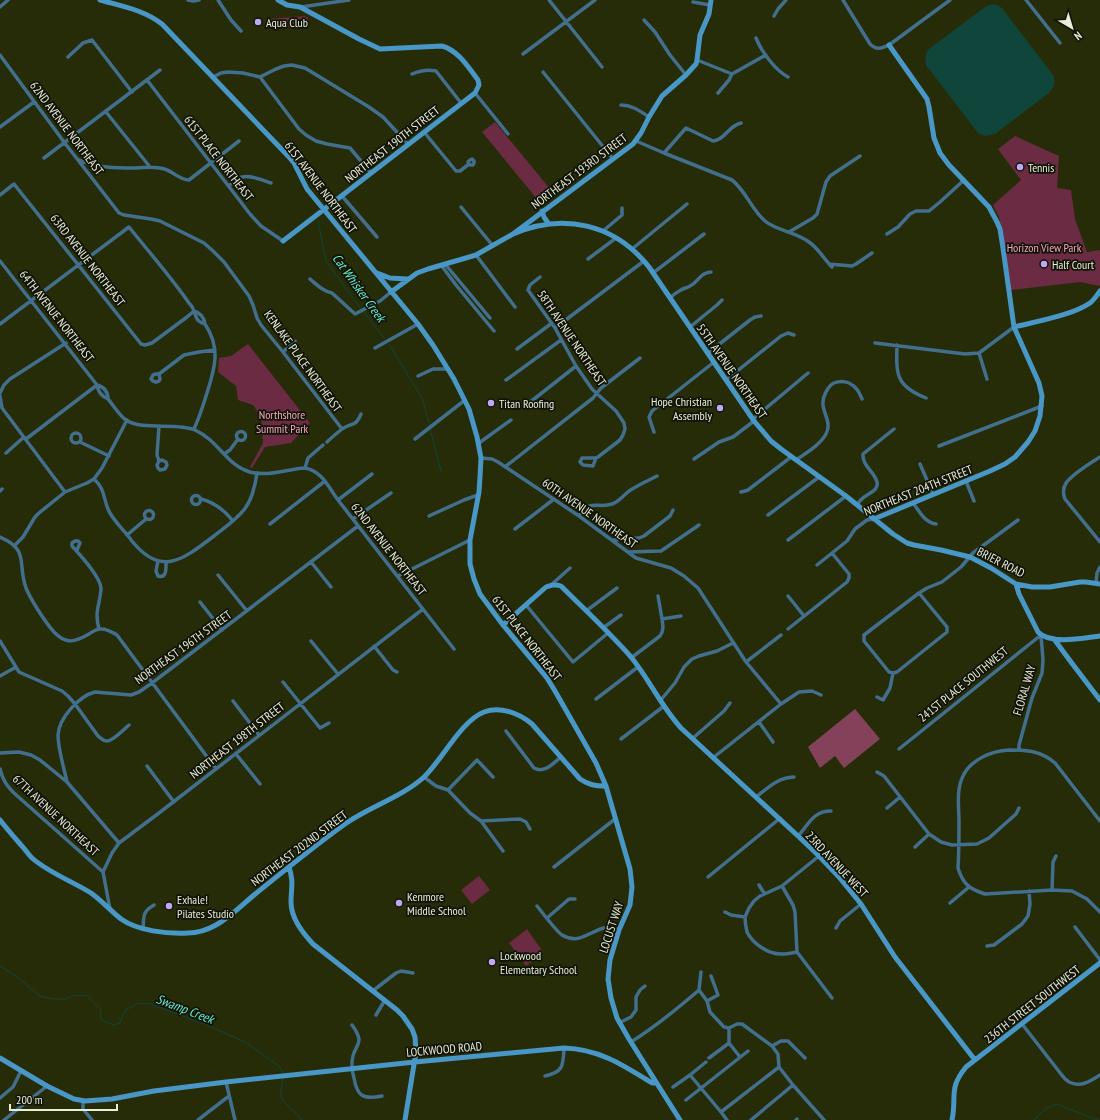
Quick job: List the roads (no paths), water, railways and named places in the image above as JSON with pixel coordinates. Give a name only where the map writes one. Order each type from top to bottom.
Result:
[{"type":"street","points":[[0,6],[8,0]]},
{"type":"street","name":"61ST AVENUE NORTHEAST","points":[[100,0],[138,11],[156,20],[168,30],[294,163],[307,189],[418,324],[448,368],[469,408],[479,443],[481,458]]},
{"type":"street","points":[[188,0],[199,0]]},
{"type":"street","points":[[218,0],[231,20],[241,31]]},
{"type":"street","points":[[278,0],[287,5],[300,7],[349,0]]},
{"type":"street","points":[[549,0],[602,67]]},
{"type":"street","points":[[523,54],[594,0]]},
{"type":"street","points":[[774,16],[786,0]]},
{"type":"street","points":[[843,0],[873,48],[881,49],[889,45],[950,0]]},
{"type":"street","points":[[1026,0],[1060,43]]},
{"type":"street","points":[[693,2],[710,3]]},
{"type":"street","name":"NORTHEAST 193RD STREET","points":[[392,292],[408,279],[422,271],[476,255],[513,234],[636,141],[662,96],[693,68],[697,60],[700,35],[709,14],[710,3]]},
{"type":"street","points":[[300,7],[380,49],[442,46],[448,48],[460,56],[478,80],[479,85],[475,92],[508,134]]},
{"type":"street","points":[[644,20],[655,32],[670,55],[686,75]]},
{"type":"street","points":[[756,38],[758,44],[766,55],[782,74],[788,77]]},
{"type":"street","points":[[68,57],[83,43],[92,40],[132,92]]},
{"type":"street","points":[[889,45],[927,99],[934,138],[940,153],[946,162],[989,207],[1000,229],[1014,327],[1039,383],[1042,396],[1042,406],[939,446]]},
{"type":"street","name":"62ND AVENUE NORTHEAST","points":[[0,54],[34,102],[119,213]]},
{"type":"street","points":[[718,93],[732,74],[766,55]]},
{"type":"street","points":[[697,60],[732,74]]},
{"type":"street","points":[[213,77],[221,73],[228,72],[243,73],[260,77],[284,66],[292,65],[305,68],[383,117],[408,144]]},
{"type":"street","points":[[44,158],[160,70]]},
{"type":"street","points":[[412,74],[417,71],[436,71],[461,103]]},
{"type":"street","points":[[543,72],[613,159]]},
{"type":"street","points":[[260,77],[299,129],[316,141],[350,148],[371,173]]},
{"type":"street","name":"61ST PLACE NORTHEAST","points":[[147,80],[256,221],[283,241]]},
{"type":"street","name":"NORTHEAST 190TH STREET","points":[[283,241],[475,92]]},
{"type":"street","points":[[0,127],[34,102]]},
{"type":"street","points":[[621,105],[627,105],[639,110],[649,117]]},
{"type":"street","points":[[106,112],[150,167]]},
{"type":"street","points":[[664,153],[686,128],[713,141],[717,140],[735,125],[741,123]]},
{"type":"street","points":[[424,132],[456,171],[460,171],[469,164]]},
{"type":"street","points":[[78,160],[97,167],[150,167],[166,169],[182,178],[189,180],[239,141]]},
{"type":"street","points":[[636,141],[732,180],[740,187],[756,213],[770,225],[808,241],[814,246],[830,266],[852,266],[872,253]]},
{"type":"street","points":[[789,232],[813,218],[817,214],[826,182],[830,176],[860,156]]},
{"type":"street","points":[[229,186],[238,178],[243,176],[271,182]]},
{"type":"street","points":[[887,234],[910,214],[916,211],[928,211],[964,180]]},
{"type":"street","name":"63RD AVENUE NORTHEAST","points":[[0,195],[14,184],[139,342],[143,345],[148,345],[194,311]]},
{"type":"street","points":[[342,196],[377,237]]},
{"type":"street","points":[[632,248],[687,204]]},
{"type":"street","points":[[461,207],[493,246]]},
{"type":"street","points":[[603,231],[622,215],[622,208]]},
{"type":"street","points":[[542,212],[548,223]]},
{"type":"street","name":"KENLAKE PLACE NORTHEAST","points":[[119,213],[160,221],[204,243],[224,262],[249,296],[261,325],[342,429]]},
{"type":"street","name":"55TH AVENUE NORTHEAST","points":[[513,234],[528,228],[548,223],[574,224],[588,226],[603,231],[632,248],[653,272],[726,380],[754,420],[771,441],[846,496],[897,537],[907,543],[941,550]]},
{"type":"street","points":[[0,324],[129,227],[160,265],[194,311],[199,322],[204,324],[213,339],[216,361],[214,371],[194,429]]},
{"type":"street","points":[[653,272],[704,234]]},
{"type":"street","points":[[588,259],[616,238]]},
{"type":"street","points":[[476,255],[515,307]]},
{"type":"street","name":"64TH AVENUE NORTHEAST","points":[[0,261],[66,343],[97,384],[98,390],[103,397],[108,399],[127,420]]},
{"type":"street","points":[[555,328],[644,261]]},
{"type":"street","points":[[443,265],[490,318]]},
{"type":"street","points":[[443,265],[456,285],[494,331]]},
{"type":"street","points":[[375,272],[390,278],[408,279]]},
{"type":"street","points":[[670,298],[682,289],[690,286],[705,273],[711,272]]},
{"type":"street","name":"58TH AVENUE NORTHEAST","points":[[540,277],[530,285],[528,290],[552,323],[576,366],[592,389],[616,412],[624,423],[625,429],[620,440],[596,458]]},
{"type":"street","points":[[310,279],[323,289],[332,293],[355,314],[380,301],[392,292]]},
{"type":"street","points":[[875,343],[965,354],[979,353],[1014,327],[1077,310],[1090,303],[1100,291]]},
{"type":"street","points":[[690,328],[722,300]]},
{"type":"street","points":[[708,353],[750,320],[760,316]]},
{"type":"street","points":[[517,348],[552,323]]},
{"type":"street","points":[[375,348],[418,324]]},
{"type":"street","points":[[726,380],[781,336],[788,334],[794,335]]},
{"type":"street","points":[[506,380],[561,340]]},
{"type":"street","points":[[282,352],[295,342]]},
{"type":"street","points":[[65,492],[2,408],[0,395],[10,379],[66,343]]},
{"type":"street","points":[[897,345],[896,366],[902,382],[914,393],[926,398]]},
{"type":"street","points":[[159,374],[184,355],[215,350]]},
{"type":"street","points":[[979,353],[987,379]]},
{"type":"street","points":[[505,467],[593,398],[601,388],[640,358]]},
{"type":"street","points":[[654,432],[650,417],[652,411],[714,362]]},
{"type":"street","points":[[529,402],[576,366]]},
{"type":"street","points":[[418,376],[433,369],[448,368]]},
{"type":"street","points":[[694,459],[718,442],[732,437],[808,373]]},
{"type":"street","points":[[796,460],[821,441],[828,429],[828,423],[822,405],[822,400],[830,386],[840,382],[846,382],[857,388],[862,399]]},
{"type":"street","points":[[0,383],[3,388]]},
{"type":"street","points":[[6,453],[97,384]]},
{"type":"street","points":[[415,440],[465,400]]},
{"type":"street","name":"NORTHEAST 204TH STREET","points":[[818,565],[847,541],[855,529],[867,520],[874,519],[966,481],[998,467],[1015,457],[1035,431],[1042,406]]},
{"type":"street","points":[[327,442],[342,429],[358,421],[361,414]]},
{"type":"street","points":[[15,545],[27,532],[39,513],[65,492],[94,479],[109,456],[127,420],[136,424],[194,429],[208,438],[233,463],[251,472],[257,473],[273,473],[305,468],[308,458],[323,445]]},
{"type":"street","points":[[479,443],[511,420]]},
{"type":"street","points":[[159,426],[157,455],[159,461]]},
{"type":"street","points":[[857,505],[864,496],[871,493],[877,486],[877,482],[862,458],[863,454],[894,429]]},
{"type":"street","points":[[224,454],[230,450],[238,439]]},
{"type":"street","points":[[80,442],[109,456]]},
{"type":"street","points":[[1100,456],[1070,479],[1065,485],[1064,492],[1066,499],[1100,542]]},
{"type":"street","points":[[741,492],[748,490],[791,457]]},
{"type":"street","name":"61ST PLACE NORTHEAST","points":[[481,458],[478,495],[470,540],[470,564],[480,594],[485,603],[551,684],[596,763],[609,797]]},
{"type":"street","name":"60TH AVENUE NORTHEAST","points":[[481,458],[492,459],[498,462],[579,516],[636,558],[671,568],[684,576],[698,588],[746,662],[781,704]]},
{"type":"street","points":[[920,464],[933,494]]},
{"type":"street","name":"62ND AVENUE NORTHEAST","points":[[305,468],[316,472],[325,481],[338,500],[454,649]]},
{"type":"street","points":[[94,479],[101,487],[109,510],[142,553],[158,561],[166,562],[179,560],[191,554],[241,514],[248,505],[254,491],[257,473]]},
{"type":"street","points":[[338,500],[372,474]]},
{"type":"street","points":[[579,516],[583,510],[590,506],[607,506],[619,501],[630,490],[656,476]]},
{"type":"street","points":[[768,515],[819,477]]},
{"type":"street","points":[[270,524],[325,481]]},
{"type":"street","points":[[966,481],[974,501]]},
{"type":"street","points":[[353,519],[391,493]]},
{"type":"street","points":[[429,516],[478,495]]},
{"type":"street","points":[[788,540],[846,496]]},
{"type":"street","points":[[201,499],[208,501],[223,511],[233,521]]},
{"type":"street","points":[[515,529],[554,499]]},
{"type":"street","points":[[913,503],[925,520],[936,524]]},
{"type":"street","points":[[613,540],[639,538],[644,536],[670,516],[673,510]]},
{"type":"street","points":[[127,535],[146,519]]},
{"type":"street","points":[[919,593],[947,627],[947,632],[897,672],[889,672],[864,641],[864,635],[919,593],[942,582],[961,567],[973,553],[1018,520]]},
{"type":"street","points":[[628,552],[661,551],[699,525]]},
{"type":"street","name":"NORTHEAST 196TH STREET","points":[[67,782],[58,741],[58,734],[63,720],[75,704],[95,692],[131,695],[139,692],[358,526]]},
{"type":"street","points":[[0,537],[15,545],[21,555],[24,581],[27,590],[54,632],[63,639],[71,641],[78,640],[99,629],[111,632],[117,636],[216,769]]},
{"type":"street","points":[[398,576],[470,540]]},
{"type":"street","points":[[77,550],[97,576],[100,583],[101,590],[97,613],[99,629]]},
{"type":"street","name":"BRIER ROAD","points":[[941,550],[970,557],[1016,584],[1032,587],[1050,587],[1080,582],[1098,583]]},
{"type":"street","points":[[788,629],[847,582],[849,578],[848,574],[832,553]]},
{"type":"street","points":[[158,561],[156,574],[160,577],[165,574],[166,562]]},
{"type":"street","points":[[311,562],[331,587]]},
{"type":"street","points":[[1098,583],[1097,573],[1100,567]]},
{"type":"street","points":[[503,625],[570,568]]},
{"type":"street","points":[[218,575],[247,611]]},
{"type":"street","points":[[1016,584],[1019,594],[1038,632],[1041,635],[1054,639],[1100,636]]},
{"type":"street","points":[[551,585],[561,586],[608,633],[638,666],[676,723],[693,738],[724,711],[730,703]]},
{"type":"street","points":[[586,611],[617,588]]},
{"type":"street","points":[[631,658],[660,636],[662,632],[664,627],[658,596]]},
{"type":"street","points":[[788,596],[804,616]]},
{"type":"street","points":[[200,602],[222,630]]},
{"type":"street","points":[[526,605],[573,662],[608,633]]},
{"type":"street","name":"NORTHEAST 198TH STREET","points":[[103,872],[112,853],[119,843],[423,609]]},
{"type":"street","points":[[603,628],[621,615]]},
{"type":"street","points":[[662,619],[681,616]]},
{"type":"street","points":[[746,662],[781,635]]},
{"type":"street","name":"241ST PLACE SOUTHWEST","points":[[899,749],[1041,635]]},
{"type":"street","name":"FLORAL WAY","points":[[1019,750],[1019,745],[1032,698],[1042,673],[1043,660],[1041,635]]},
{"type":"street","points":[[1054,639],[1100,700]]},
{"type":"street","points":[[0,641],[20,672],[62,691],[75,704],[98,736],[106,741],[111,740],[129,725]]},
{"type":"street","points":[[312,641],[338,674]]},
{"type":"street","points":[[621,739],[662,704],[684,667],[692,659],[717,651],[733,643]]},
{"type":"street","points":[[374,646],[393,670],[397,672]]},
{"type":"street","points":[[596,699],[638,666]]},
{"type":"street","points":[[0,676],[16,667]]},
{"type":"street","points":[[877,697],[883,700],[890,688],[893,673]]},
{"type":"street","points":[[283,682],[320,728],[329,723]]},
{"type":"street","points":[[714,757],[781,704],[799,692],[812,691],[821,695]]},
{"type":"street","points":[[233,702],[259,735]]},
{"type":"street","name":"NORTHEAST 202ND STREET","points":[[0,820],[32,857],[44,866],[91,893],[122,919],[143,929],[188,933],[206,930],[217,925],[289,867],[346,824],[404,791],[424,777],[464,728],[474,718],[482,713],[490,710],[503,710],[519,715],[526,719],[561,757]]},
{"type":"street","points":[[759,722],[773,742]]},
{"type":"street","points":[[506,731],[534,768],[538,770],[545,770],[561,757],[580,779],[586,783],[593,786],[606,786]]},
{"type":"street","name":"23RD AVENUE WEST","points":[[693,738],[798,836],[839,877],[861,904],[895,957],[975,1060]]},
{"type":"street","points":[[1100,821],[1052,760],[1035,752],[1006,750],[990,753],[971,766],[963,776],[958,791],[958,868],[961,878],[969,887],[985,894],[1052,890],[1072,891],[1087,900],[1100,912]]},
{"type":"street","points":[[0,753],[19,752],[31,755],[40,760],[67,782],[119,843]]},
{"type":"street","points":[[236,754],[260,784]]},
{"type":"street","points":[[448,790],[477,760],[493,777]]},
{"type":"street","points":[[147,766],[174,802]]},
{"type":"street","name":"67TH AVENUE NORTHEAST","points":[[0,769],[2,779],[7,786],[103,872]]},
{"type":"street","points":[[877,772],[884,776],[929,834],[941,842],[952,845],[977,844],[989,838],[1016,814],[1019,808]]},
{"type":"street","points":[[424,777],[436,786],[448,790],[470,813],[481,821],[502,851]]},
{"type":"street","points":[[756,797],[782,778],[794,777]]},
{"type":"street","name":"LOCUST WAY","points":[[609,797],[630,869],[632,887],[630,905],[619,930],[610,960],[608,979],[611,998],[617,1018],[680,1120]]},
{"type":"street","points":[[887,808],[900,797]]},
{"type":"street","points":[[798,836],[812,818],[820,812],[831,811]]},
{"type":"street","points":[[481,821],[520,819],[526,822],[530,829]]},
{"type":"street","points":[[554,867],[615,819]]},
{"type":"street","points":[[708,877],[779,819]]},
{"type":"street","points":[[916,847],[929,834]]},
{"type":"street","points":[[796,952],[780,954],[762,948],[750,938],[747,931],[745,917],[754,901],[764,893],[782,886],[819,856]]},
{"type":"street","points":[[1052,890],[1053,862],[1056,856]]},
{"type":"street","points":[[289,867],[292,881],[291,903],[294,915],[306,936],[313,944],[386,1000],[403,1016],[412,1029],[415,1037],[416,1052],[405,1120]]},
{"type":"street","points":[[103,872],[110,909]]},
{"type":"street","points":[[759,885],[764,893]]},
{"type":"street","points":[[782,886],[793,905],[796,952],[832,998]]},
{"type":"street","points":[[950,903],[969,887]]},
{"type":"street","points":[[987,946],[994,945],[1022,924],[1028,916],[1030,891]]},
{"type":"street","points":[[547,918],[570,899],[575,899]]},
{"type":"street","points":[[836,928],[840,921],[861,904]]},
{"type":"street","points":[[143,929],[144,913],[146,909],[154,905]]},
{"type":"street","points":[[537,906],[561,934],[571,938],[582,938],[603,928],[619,930]]},
{"type":"street","points":[[725,912],[731,915],[745,917]]},
{"type":"street","points":[[1075,927],[1100,960]]},
{"type":"street","name":"236TH STREET SOUTHWEST","points":[[952,1120],[954,1113],[953,1091],[956,1082],[966,1067],[1100,963]]},
{"type":"street","points":[[374,990],[396,973],[401,971],[413,973]]},
{"type":"street","points":[[701,972],[699,990],[707,1001],[710,1012],[724,1026],[729,1028]]},
{"type":"street","points":[[707,1001],[718,996],[712,976]]},
{"type":"street","points":[[620,1023],[631,1017],[636,1010],[636,997],[640,990],[645,986]]},
{"type":"street","points":[[631,1042],[664,1020],[699,990]]},
{"type":"street","points":[[376,1015],[386,1000]]},
{"type":"street","points":[[729,1028],[737,1024],[742,1024],[772,1046],[778,1054],[779,1066],[793,1085],[824,1120]]},
{"type":"street","points":[[1022,1024],[1069,1082],[1075,1084],[1085,1084],[1100,1074]]},
{"type":"street","points":[[352,1025],[359,1037],[358,1044],[353,1055],[352,1068],[356,1088],[358,1092],[366,1097],[371,1098],[382,1096]]},
{"type":"street","points":[[729,1028],[729,1043],[740,1057]]},
{"type":"street","points":[[772,1046],[781,1041],[788,1041],[805,1058]]},
{"type":"street","points":[[709,1058],[729,1043]]},
{"type":"street","points":[[545,1076],[556,1073],[561,1068],[563,1064],[564,1048]]},
{"type":"street","name":"LOCKWOOD ROAD","points":[[226,1082],[291,1076],[352,1068],[576,1048],[596,1053],[620,1064],[652,1083],[656,1083]]},
{"type":"street","points":[[686,1100],[748,1051]]},
{"type":"street","points":[[0,1058],[47,1086],[74,1099],[83,1101],[112,1099],[154,1091],[226,1082],[235,1120]]},
{"type":"street","points":[[673,1087],[690,1076],[706,1062]]},
{"type":"street","points":[[721,1112],[779,1066]]},
{"type":"street","points":[[0,1098],[12,1086],[21,1071]]},
{"type":"street","points":[[690,1076],[727,1120]]},
{"type":"street","points":[[751,1120],[793,1085]]},
{"type":"street","points":[[4,1120],[47,1086]]},
{"type":"street","points":[[198,1120],[229,1096]]},
{"type":"street","points":[[83,1101],[83,1109],[92,1120]]},
{"type":"water","points":[[994,4],[1002,8],[1053,75],[1054,82],[1049,93],[995,134],[985,136],[978,133],[926,65],[925,59],[929,49],[985,7]]},
{"type":"waterway","name":"Cat Whisker Creek","points":[[318,221],[326,261],[361,309]]},
{"type":"waterway","name":"Cat Whisker Creek","points":[[363,311],[385,339]]},
{"type":"waterway","name":"Cat Whisker Creek","points":[[389,344],[422,398],[430,426]]},
{"type":"waterway","name":"Cat Whisker Creek","points":[[430,429],[441,471]]},
{"type":"waterway","name":"Swamp Creek","points":[[0,966],[17,977],[40,996],[52,999],[65,999],[72,996],[86,995],[101,1010],[100,1016],[102,1020],[114,1025],[120,1023],[123,1014],[127,1009],[139,1003],[151,1004],[207,1025],[245,1042],[279,1066],[284,1074]]},
{"type":"waterway","name":"Swamp Creek","points":[[283,1077],[281,1092],[282,1099],[302,1120]]},
{"type":"waterway","points":[[1034,1120],[1045,1109],[1056,1104],[1098,1120]]},
{"type":"place","name":"Aqua Club","points":[[258,22]]},
{"type":"place","name":"Tennis","points":[[1020,167]]},
{"type":"place","name":"Half Court","points":[[1044,264]]},
{"type":"place","name":"Titan Roofing","points":[[491,403]]},
{"type":"place","name":"Hope Christian Assembly","points":[[720,408]]},
{"type":"place","name":"Kenmore Middle School","points":[[399,903]]},
{"type":"place","name":"Exhale! Pilates Studio","points":[[169,906]]},
{"type":"place","name":"Lockwood Elementary School","points":[[492,962]]},
{"type":"park label","name":"Horizon View Park","points":[[1044,247]]},
{"type":"park label","name":"Northshore Summit Park","points":[[282,421]]}]
